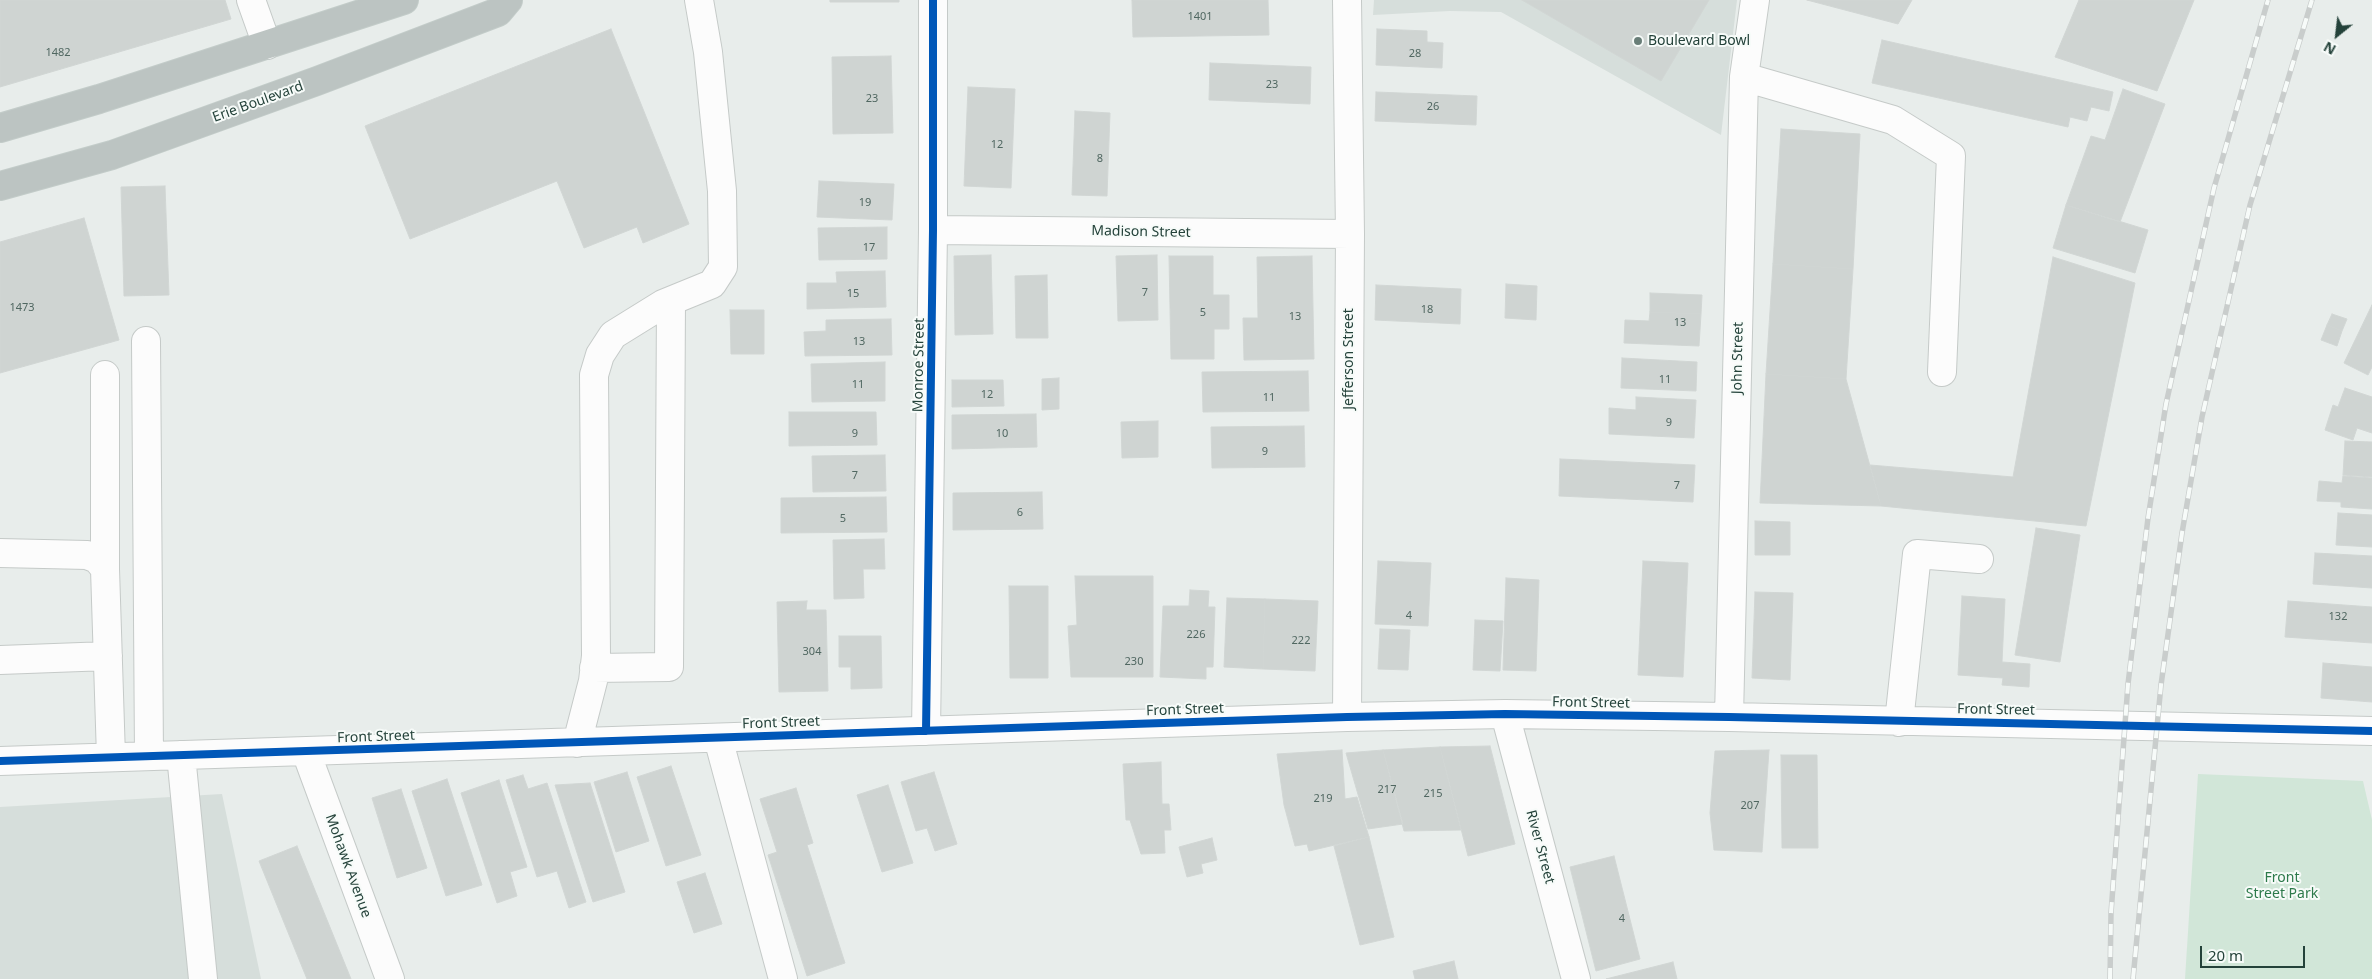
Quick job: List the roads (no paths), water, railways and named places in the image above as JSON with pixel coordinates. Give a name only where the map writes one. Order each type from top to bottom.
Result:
[{"type":"highway","points":[[0,128],[99,99],[404,0]]},
{"type":"highway","name":"Erie Boulevard","points":[[0,186],[112,155],[317,81],[498,12],[508,0]]},
{"type":"street","points":[[251,0],[267,45]]},
{"type":"street","points":[[577,743],[594,668],[594,375],[600,355],[613,335],[671,301],[712,284],[723,267],[722,191],[708,52],[699,0]]},
{"type":"street","name":"Monroe Street","points":[[926,730],[933,230],[933,0]]},
{"type":"street","name":"Jefferson Street","points":[[1346,0],[1350,234],[1347,717]]},
{"type":"street","name":"John Street","points":[[1729,717],[1744,77],[1755,0]]},
{"type":"street","points":[[1744,77],[1894,120],[1951,156],[1942,372]]},
{"type":"street","name":"Madison Street","points":[[933,230],[1350,234]]},
{"type":"street","points":[[594,668],[669,667],[671,301]]},
{"type":"street","points":[[146,342],[149,756]]},
{"type":"street","points":[[104,375],[105,569],[111,757]]},
{"type":"street","points":[[0,552],[87,555],[97,558],[105,569]]},
{"type":"street","points":[[1899,722],[1917,554],[1979,559]]},
{"type":"street","points":[[0,660],[108,656]]},
{"type":"street","name":"Front Street","points":[[0,761],[926,730],[1505,714],[2372,731]]},
{"type":"street","name":"River Street","points":[[1505,714],[1576,979]]},
{"type":"street","points":[[718,738],[783,979]]},
{"type":"street","name":"Mohawk Avenue","points":[[306,752],[390,979]]},
{"type":"street","points":[[181,755],[202,979]]},
{"type":"railway","points":[[2110,979],[2111,913],[2128,684],[2148,518],[2166,404],[2214,188],[2268,0]]},
{"type":"railway","points":[[2133,979],[2161,685],[2182,533],[2202,417],[2250,205],[2312,0]]},
{"type":"place","name":"Boulevard Bowl","points":[[1638,41]]},
{"type":"park label","name":"Front Street Park","points":[[2282,886]]}]
